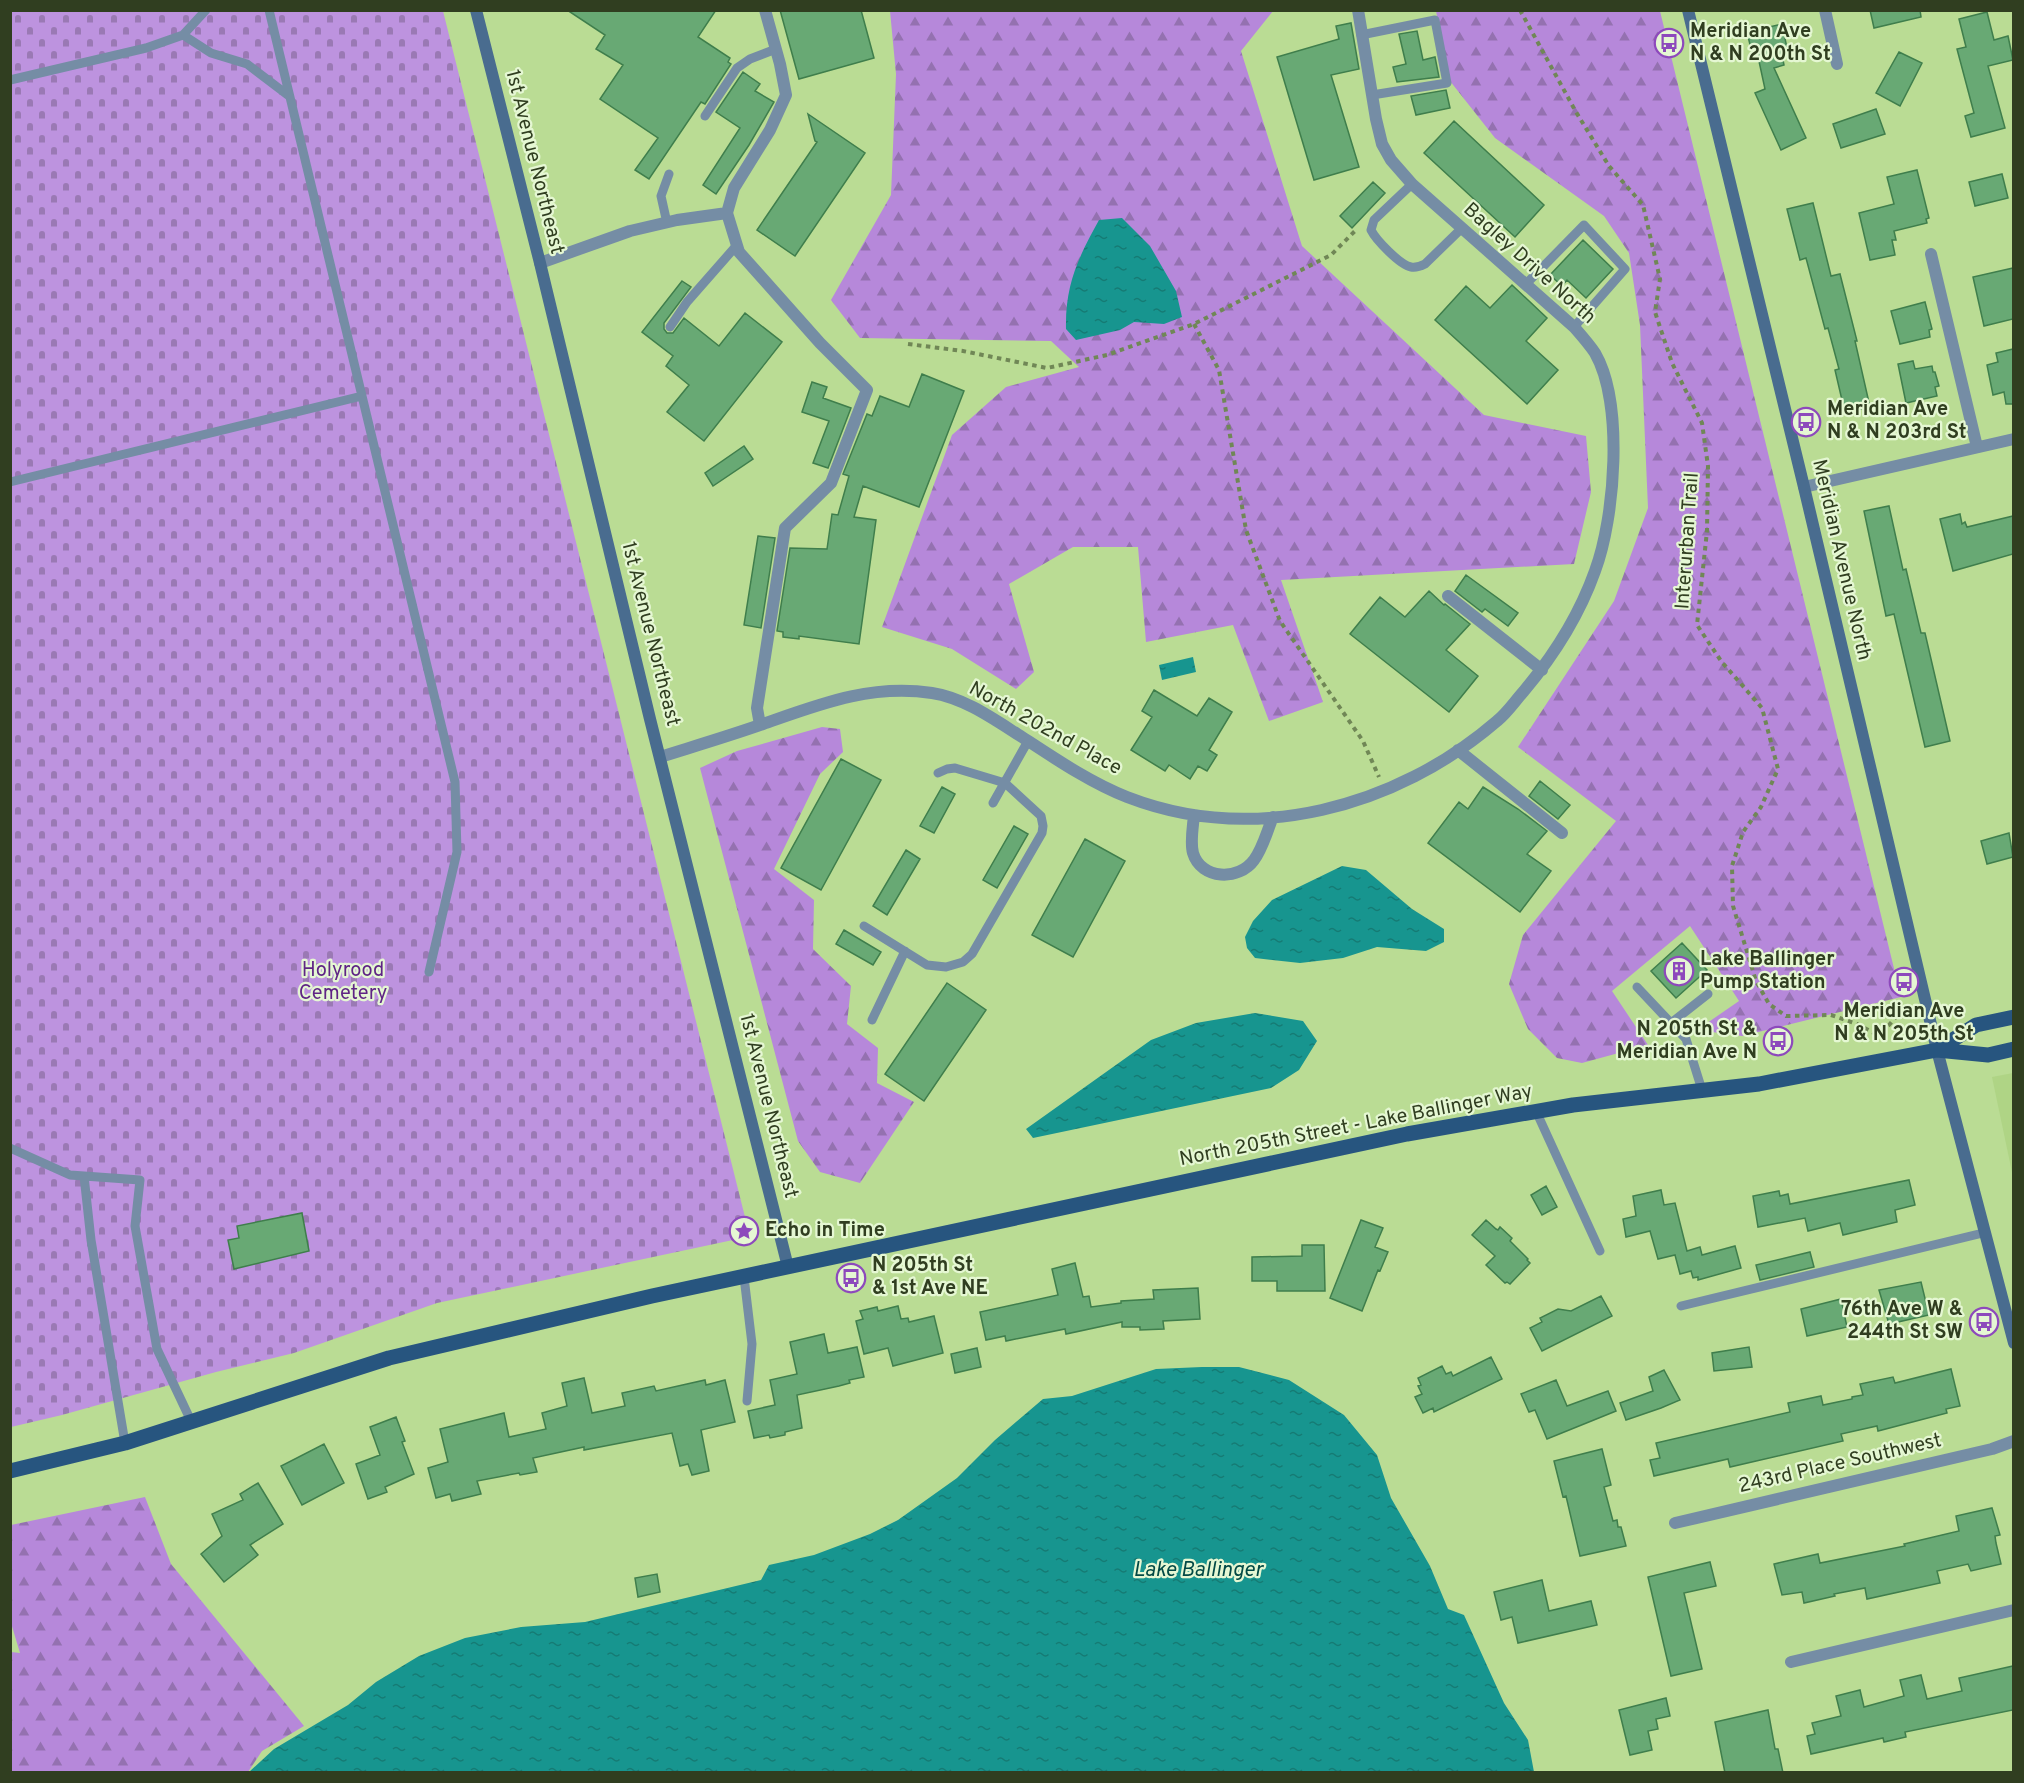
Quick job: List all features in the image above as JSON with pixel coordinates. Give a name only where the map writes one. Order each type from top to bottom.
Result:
[{"type":"main road","name":"North 205th Street - Lake Ballinger Way","points":[[1937,1050],[1976,1025],[2013,1017]]},
{"type":"main road","name":"North 205th Street - Lake Ballinger Way","points":[[10,1471],[125,1443],[389,1358],[652,1296],[1407,1134],[1573,1105],[1759,1084],[1937,1050],[1988,1055],[2013,1049]]},
{"type":"street","name":"1st Avenue Northeast","points":[[476,10],[788,1267]]},
{"type":"street","points":[[760,725],[757,708],[785,528],[831,483],[867,390],[820,344],[739,252],[727,213],[734,188],[770,130],[786,95],[765,10]]},
{"type":"street","name":"Bagley Drive North","points":[[1345,804],[1385,791],[1412,778],[1458,750],[1500,719],[1542,670],[1566,635],[1584,600],[1599,562],[1608,523],[1612,491],[1612,428],[1604,376],[1595,354],[1574,327],[1461,229],[1412,184],[1391,160],[1382,144],[1376,119],[1358,10]]},
{"type":"street","name":"Meridian Avenue North","points":[[1688,10],[1937,1050],[1983,1233],[2008,1298],[2013,1343]]},
{"type":"street","points":[[1825,10],[1837,64]]},
{"type":"street","points":[[540,263],[630,231],[727,213]]},
{"type":"street","points":[[1931,254],[1977,447]]},
{"type":"street","points":[[1804,487],[2013,438]]},
{"type":"street","points":[[1448,596],[1542,670]]},
{"type":"street","name":"North 202nd Place","points":[[660,757],[852,695],[907,690],[938,694],[975,708],[1062,763],[1127,797],[1194,815],[1228,820],[1273,817],[1311,813],[1345,804]]},
{"type":"street","points":[[1458,750],[1562,833]]},
{"type":"street","points":[[1194,815],[1193,854],[1204,868],[1223,876],[1241,872],[1254,861],[1273,817]]},
{"type":"street","name":"243rd Place Southwest","points":[[1675,1523],[1992,1449],[2013,1441]]},
{"type":"street","points":[[1791,1662],[2013,1610]]},
{"type":"lane","points":[[10,80],[146,48],[183,35],[206,10]]},
{"type":"lane","points":[[269,10],[455,782],[457,852],[429,972]]},
{"type":"lane","points":[[1361,35],[1435,20],[1447,83],[1372,95]]},
{"type":"lane","points":[[183,35],[211,52],[247,64],[289,96]]},
{"type":"lane","points":[[705,116],[737,68],[750,59],[776,49]]},
{"type":"lane","points":[[667,223],[662,196],[669,174]]},
{"type":"lane","points":[[1412,184],[1374,220],[1371,230],[1379,242],[1405,264],[1418,267],[1425,264],[1461,229]]},
{"type":"lane","points":[[1526,284],[1584,225],[1625,269],[1574,327]]},
{"type":"lane","points":[[669,327],[687,302],[736,245]]},
{"type":"lane","points":[[10,482],[362,396]]},
{"type":"lane","points":[[993,803],[1028,741]]},
{"type":"lane","points":[[864,926],[927,965],[946,967],[963,962],[972,954],[1042,833],[1041,816],[1005,783],[955,768],[938,773]]},
{"type":"lane","points":[[872,1020],[905,951]]},
{"type":"lane","points":[[1637,987],[1686,1039],[1702,1090]]},
{"type":"lane","points":[[1671,1023],[1708,994]]},
{"type":"lane","points":[[1536,1111],[1600,1251]]},
{"type":"lane","points":[[10,1148],[70,1176],[140,1180],[135,1226],[157,1349],[191,1421]]},
{"type":"lane","points":[[84,1176],[91,1240],[125,1443]]},
{"type":"lane","points":[[1681,1306],[1983,1233]]},
{"type":"lane","points":[[744,1276],[752,1344],[747,1401]]},
{"type":"path","name":"Interurban Trail","points":[[1520,10],[1576,112],[1609,166],[1643,205],[1660,279],[1655,312],[1672,363],[1702,423],[1708,466],[1707,531],[1697,625],[1721,661],[1762,708],[1778,770],[1761,807],[1743,832],[1732,866],[1733,906],[1756,981],[1769,1004],[1786,1017],[1831,1014],[1874,1033],[1889,1024],[1901,1011]]},
{"type":"path","points":[[908,344],[963,351],[1047,368],[1107,355],[1194,324],[1331,255],[1365,221]]},
{"type":"path","points":[[1194,324],[1219,370],[1246,530],[1280,621],[1363,741],[1385,791]]},
{"type":"shaded area","points":[[2014,1073],[2013,1177],[1992,1077]]},
{"type":"green space","name":"Holyrood Cemetery","points":[[10,11],[443,11],[746,1221],[733,1240],[437,1303],[294,1353],[11,1427]]},
{"type":"green space","points":[[890,11],[1273,11],[1241,51],[1302,246],[1484,415],[1586,436],[1591,492],[1574,564],[1281,580],[1323,702],[1269,721],[1233,625],[1146,642],[1138,547],[1073,547],[1009,584],[1034,672],[1016,689],[952,649],[882,627],[952,435],[1006,387],[1079,367],[1051,341],[860,338],[831,300],[891,195],[896,74]]},
{"type":"green space","points":[[1436,11],[1660,11],[1901,997],[1742,1036],[1697,1030],[1739,1001],[1690,926],[1612,991],[1648,1045],[1582,1063],[1557,1058],[1528,1029],[1509,984],[1523,935],[1616,821],[1518,747],[1614,601],[1648,508],[1640,325],[1629,253],[1604,216],[1495,138],[1450,81]]},
{"type":"green space","points":[[822,727],[840,729],[843,752],[820,774],[774,869],[814,900],[813,949],[851,986],[847,1024],[878,1048],[877,1083],[914,1102],[860,1183],[820,1172],[798,1141],[700,768],[737,751]]},
{"type":"green space","points":[[145,1497],[171,1564],[304,1726],[262,1751],[248,1772],[11,1772],[11,1652],[20,1653],[11,1623],[11,1525]]},
{"type":"water","points":[[1122,218],[1150,246],[1176,291],[1182,317],[1164,324],[1134,322],[1120,330],[1076,340],[1066,329],[1066,313],[1074,272],[1099,220]]},
{"type":"water","points":[[1193,657],[1196,672],[1162,680],[1159,665]]},
{"type":"water","points":[[1342,866],[1366,870],[1412,909],[1444,929],[1444,942],[1426,951],[1377,947],[1343,958],[1300,963],[1255,958],[1247,948],[1245,937],[1253,921],[1272,900]]},
{"type":"water","points":[[1255,1013],[1303,1021],[1317,1041],[1299,1070],[1271,1088],[1033,1138],[1026,1129],[1151,1040],[1196,1023]]},
{"type":"water","name":"Lake Ballinger","points":[[1239,1367],[1289,1380],[1344,1415],[1377,1455],[1391,1498],[1430,1566],[1448,1609],[1464,1615],[1504,1703],[1528,1740],[1534,1772],[249,1772],[274,1749],[348,1705],[376,1682],[419,1656],[465,1638],[521,1627],[585,1622],[761,1580],[769,1565],[814,1555],[870,1534],[898,1520],[957,1478],[995,1440],[1043,1399],[1072,1396],[1156,1369]]},
{"type":"building","points":[[567,10],[716,10],[698,37],[730,58],[728,62],[731,64],[705,104],[701,102],[649,179],[635,170],[658,138],[600,99],[623,65],[596,49],[605,35]]},
{"type":"building","points":[[780,10],[861,10],[874,58],[799,79]]},
{"type":"building","points":[[1870,10],[1920,10],[1921,17],[1874,28]]},
{"type":"building","points":[[1987,12],[1994,40],[2008,36],[2013,60],[1988,66],[2005,128],[1971,137],[1965,116],[1974,113],[1957,49],[1966,47],[1959,19]]},
{"type":"building","points":[[1351,23],[1359,69],[1331,75],[1359,167],[1314,180],[1277,57],[1339,39],[1336,26]]},
{"type":"building","points":[[1782,24],[1787,48],[1781,50],[1784,65],[1774,68],[1806,138],[1781,150],[1755,93],[1765,89],[1757,52],[1752,53],[1747,32]]},
{"type":"building","points":[[1417,31],[1423,60],[1435,57],[1439,77],[1397,82],[1393,67],[1406,64],[1399,34]]},
{"type":"building","points":[[1899,52],[1922,63],[1900,106],[1876,93]]},
{"type":"building","points":[[743,72],[760,84],[755,91],[774,102],[716,194],[703,185],[740,128],[716,112]]},
{"type":"building","points":[[1446,90],[1450,108],[1416,115],[1411,96]]},
{"type":"building","points":[[1876,109],[1885,134],[1841,148],[1833,124]]},
{"type":"building","points":[[808,114],[865,153],[795,256],[757,230],[817,142]]},
{"type":"building","points":[[1454,121],[1544,205],[1515,237],[1424,153]]},
{"type":"building","points":[[1917,170],[1929,218],[1926,219],[1927,223],[1894,231],[1896,240],[1892,240],[1895,255],[1870,260],[1859,213],[1894,204],[1887,177]]},
{"type":"building","points":[[2002,174],[2008,198],[1975,206],[1969,182]]},
{"type":"building","points":[[1373,182],[1385,193],[1352,228],[1340,216]]},
{"type":"building","points":[[1813,203],[1831,276],[1840,274],[1857,341],[1855,341],[1870,407],[1845,413],[1835,370],[1839,369],[1828,328],[1825,329],[1806,258],[1800,260],[1787,209]]},
{"type":"building","points":[[1583,240],[1613,269],[1586,298],[1567,280],[1562,286],[1550,275]]},
{"type":"building","points":[[2013,268],[2013,319],[1984,326],[1973,277]]},
{"type":"building","points":[[682,281],[691,287],[664,323],[667,333],[673,333],[684,318],[719,346],[745,313],[782,342],[704,441],[667,412],[689,385],[666,366],[673,356],[642,332]]},
{"type":"building","points":[[1512,285],[1547,318],[1526,341],[1558,370],[1527,404],[1435,320],[1466,286],[1490,308]]},
{"type":"building","points":[[1925,302],[1932,329],[1929,330],[1930,337],[1900,344],[1891,311]]},
{"type":"building","points":[[2013,349],[2013,404],[2006,404],[2004,392],[1993,395],[1987,365],[1998,362],[1996,353]]},
{"type":"building","points":[[1913,361],[1915,369],[1932,366],[1939,386],[1935,387],[1937,396],[1906,403],[1898,364]]},
{"type":"building","points":[[922,374],[964,391],[919,507],[863,486],[854,517],[876,520],[859,644],[799,636],[799,639],[783,637],[783,632],[777,631],[790,548],[827,549],[832,514],[838,515],[849,476],[843,474],[867,414],[872,416],[880,396],[909,407]]},
{"type":"building","points":[[812,382],[827,387],[823,398],[851,408],[828,468],[813,463],[829,421],[802,412]]},
{"type":"building","points":[[744,446],[753,459],[713,486],[705,473]]},
{"type":"building","points":[[1889,506],[1903,570],[1906,569],[1921,633],[1925,633],[1950,741],[1925,747],[1894,614],[1886,616],[1864,511]]},
{"type":"building","points":[[1960,514],[1962,524],[1965,522],[1967,527],[2013,516],[2013,554],[1953,571],[1940,519]]},
{"type":"building","points":[[758,536],[775,538],[761,628],[744,625]]},
{"type":"building","points":[[1466,575],[1518,613],[1508,626],[1485,609],[1482,612],[1455,591]]},
{"type":"building","points":[[1429,591],[1470,624],[1446,650],[1478,676],[1449,712],[1350,634],[1380,597],[1405,617]]},
{"type":"building","points":[[1154,690],[1197,716],[1209,698],[1232,712],[1209,750],[1217,755],[1207,771],[1198,766],[1190,779],[1169,765],[1165,771],[1131,750],[1152,717],[1142,711]]},
{"type":"building","points":[[841,759],[881,780],[821,890],[781,868]]},
{"type":"building","points":[[1540,781],[1570,805],[1558,819],[1529,796]]},
{"type":"building","points":[[942,787],[955,794],[934,833],[920,826]]},
{"type":"building","points":[[1483,787],[1547,831],[1527,854],[1551,871],[1520,912],[1428,843],[1459,802],[1468,809]]},
{"type":"building","points":[[1014,826],[1028,834],[997,888],[983,880]]},
{"type":"building","points":[[2009,833],[2013,857],[1987,864],[1981,841]]},
{"type":"building","points":[[1085,839],[1125,861],[1073,957],[1032,935]]},
{"type":"building","points":[[906,850],[920,859],[887,915],[873,906]]},
{"type":"building","points":[[844,930],[881,952],[873,965],[836,944]]},
{"type":"building","name":"Lake Ballinger Pump Station","points":[[1682,943],[1707,970],[1676,998],[1651,971]]},
{"type":"building","points":[[947,983],[986,1010],[924,1101],[885,1074]]},
{"type":"building","points":[[1909,1180],[1915,1205],[1895,1210],[1897,1222],[1843,1235],[1840,1223],[1808,1231],[1805,1218],[1758,1227],[1753,1196],[1779,1191],[1780,1196],[1788,1194],[1790,1204]]},
{"type":"building","points":[[1546,1186],[1557,1207],[1542,1215],[1531,1195]]},
{"type":"building","points":[[1661,1190],[1664,1205],[1675,1203],[1687,1251],[1700,1247],[1702,1255],[1735,1246],[1741,1268],[1698,1280],[1698,1277],[1693,1278],[1691,1271],[1680,1274],[1675,1255],[1658,1259],[1650,1231],[1626,1237],[1623,1219],[1636,1216],[1633,1196]]},
{"type":"building","points":[[302,1213],[309,1251],[234,1269],[228,1240],[239,1238],[237,1226]]},
{"type":"building","points":[[1361,1220],[1383,1228],[1375,1247],[1388,1252],[1380,1271],[1378,1270],[1362,1311],[1330,1298]]},
{"type":"building","points":[[1486,1220],[1498,1230],[1500,1227],[1512,1238],[1510,1241],[1530,1263],[1510,1284],[1505,1283],[1486,1265],[1495,1256],[1472,1235]]},
{"type":"building","points":[[1302,1245],[1324,1245],[1325,1291],[1277,1291],[1277,1281],[1252,1281],[1252,1257],[1302,1256]]},
{"type":"building","points":[[1810,1252],[1814,1267],[1760,1280],[1756,1265]]},
{"type":"building","points":[[1075,1263],[1083,1297],[1089,1296],[1091,1307],[1121,1303],[1121,1301],[1154,1299],[1153,1290],[1198,1288],[1200,1319],[1163,1321],[1164,1329],[1140,1330],[1140,1327],[1122,1327],[1122,1322],[1066,1334],[1065,1329],[1006,1341],[1005,1336],[986,1340],[980,1312],[1058,1295],[1052,1269]]},
{"type":"building","points":[[1921,1282],[1929,1315],[1889,1324],[1879,1290]]},
{"type":"building","points":[[1601,1296],[1612,1316],[1542,1351],[1530,1328],[1542,1322],[1540,1318],[1558,1309],[1571,1311]]},
{"type":"building","points":[[1841,1299],[1847,1327],[1807,1336],[1801,1309]]},
{"type":"building","points":[[898,1306],[901,1319],[908,1318],[909,1322],[934,1316],[943,1353],[893,1366],[888,1348],[864,1354],[856,1321],[863,1319],[860,1311],[877,1307],[878,1311]]},
{"type":"building","points":[[824,1334],[828,1353],[857,1347],[864,1377],[849,1380],[850,1383],[839,1386],[797,1395],[802,1428],[785,1432],[785,1435],[754,1438],[748,1411],[775,1405],[770,1380],[797,1374],[790,1342]]},
{"type":"building","points":[[1749,1347],[1752,1367],[1714,1371],[1712,1353]]},
{"type":"building","points":[[977,1348],[981,1367],[955,1373],[951,1354]]},
{"type":"building","points":[[1491,1357],[1502,1379],[1434,1412],[1433,1408],[1423,1413],[1415,1397],[1422,1394],[1418,1386],[1421,1385],[1418,1378],[1442,1366],[1446,1374],[1451,1372],[1453,1376]]},
{"type":"building","points":[[1951,1369],[1960,1406],[1946,1409],[1947,1413],[1878,1431],[1877,1426],[1841,1434],[1843,1441],[1730,1467],[1728,1459],[1654,1476],[1650,1460],[1660,1458],[1656,1443],[1790,1412],[1788,1403],[1821,1396],[1823,1405],[1852,1399],[1852,1397],[1863,1395],[1860,1384],[1893,1377],[1895,1383]]},
{"type":"building","points":[[1664,1370],[1680,1400],[1626,1420],[1620,1403],[1653,1391],[1649,1377]]},
{"type":"building","points":[[584,1378],[592,1413],[625,1406],[622,1393],[654,1386],[656,1391],[705,1380],[706,1385],[725,1380],[735,1422],[701,1430],[709,1471],[692,1475],[688,1464],[680,1466],[672,1433],[533,1458],[537,1472],[477,1481],[481,1494],[452,1501],[450,1494],[436,1498],[428,1468],[448,1462],[440,1429],[504,1413],[509,1437],[546,1429],[542,1413],[567,1406],[562,1383]]},
{"type":"building","points":[[1556,1380],[1567,1406],[1608,1391],[1616,1411],[1547,1439],[1535,1410],[1529,1412],[1521,1394]]},
{"type":"building","points":[[396,1417],[405,1441],[402,1442],[414,1474],[385,1487],[387,1492],[368,1499],[356,1464],[380,1455],[370,1427]]},
{"type":"building","points":[[324,1444],[344,1483],[302,1505],[281,1466]]},
{"type":"building","points":[[1602,1449],[1611,1485],[1604,1487],[1613,1521],[1617,1520],[1618,1527],[1621,1527],[1626,1546],[1580,1556],[1566,1496],[1563,1497],[1554,1461]]},
{"type":"building","points":[[258,1483],[283,1524],[250,1545],[258,1555],[224,1582],[201,1554],[222,1536],[212,1514],[243,1500],[240,1494]]},
{"type":"building","points":[[1992,1508],[2000,1535],[1995,1536],[2001,1564],[1971,1571],[1968,1564],[1937,1571],[1940,1583],[1867,1599],[1865,1588],[1804,1603],[1802,1592],[1782,1595],[1774,1564],[1818,1554],[1820,1563],[1905,1546],[1904,1544],[1959,1531],[1956,1516]]},
{"type":"building","points":[[1710,1562],[1716,1586],[1684,1593],[1702,1669],[1671,1676],[1648,1577]]},
{"type":"building","points":[[657,1574],[660,1592],[638,1597],[635,1578]]},
{"type":"building","points":[[1542,1580],[1549,1611],[1591,1601],[1597,1625],[1518,1643],[1512,1617],[1501,1620],[1494,1592]]},
{"type":"building","points":[[2013,1666],[2013,1710],[1905,1732],[1906,1737],[1884,1742],[1883,1738],[1811,1754],[1807,1736],[1815,1734],[1812,1723],[1841,1716],[1836,1696],[1860,1690],[1864,1707],[1904,1696],[1900,1680],[1921,1675],[1927,1699],[1962,1691],[1959,1678]]},
{"type":"building","points":[[1666,1698],[1670,1716],[1656,1719],[1658,1729],[1648,1731],[1652,1750],[1630,1755],[1619,1710]]},
{"type":"building","points":[[1768,1710],[1775,1749],[1778,1749],[1783,1773],[1725,1773],[1715,1722]]},
{"type":"place","name":"Meridian Ave N & N 200th St","points":[[1669,43]]},
{"type":"place","name":"Meridian Ave N & N 203rd St","points":[[1806,422]]},
{"type":"place","name":"Lake Ballinger Pump Station","points":[[1679,971]]},
{"type":"place","name":"Meridian Ave N & N 205th St","points":[[1904,982]]},
{"type":"place","name":"N 205th St & Meridian Ave N","points":[[1778,1041]]},
{"type":"place","name":"Echo in Time","points":[[744,1231]]},
{"type":"place","name":"N 205th St & 1st Ave NE","points":[[851,1278]]},
{"type":"place","name":"76th Ave W & 244th St SW","points":[[1984,1322]]}]
